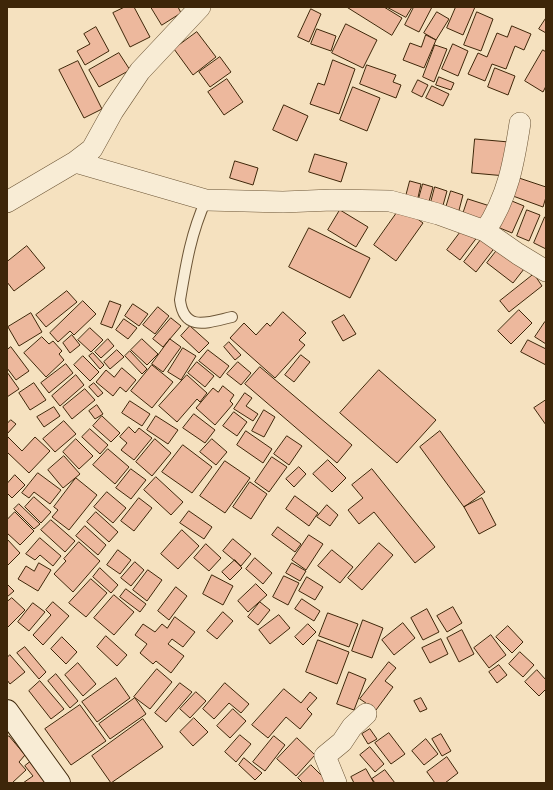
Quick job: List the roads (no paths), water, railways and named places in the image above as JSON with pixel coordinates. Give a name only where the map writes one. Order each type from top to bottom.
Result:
[{"type":"street","points":[[7,202],[75,162],[92,149],[113,111],[140,70],[200,7]]},
{"type":"street","points":[[485,231],[493,220],[511,176],[520,123]]},
{"type":"street","points":[[75,162],[206,200],[283,202],[332,200],[390,201],[438,214],[485,231],[546,271]]},
{"type":"street","points":[[7,711],[59,783]]},
{"type":"street","points":[[336,783],[325,756],[342,742],[352,727],[366,714]]},
{"type":"lane","points":[[206,200],[195,224],[180,300],[181,307],[192,321],[199,325],[232,317]]}]
